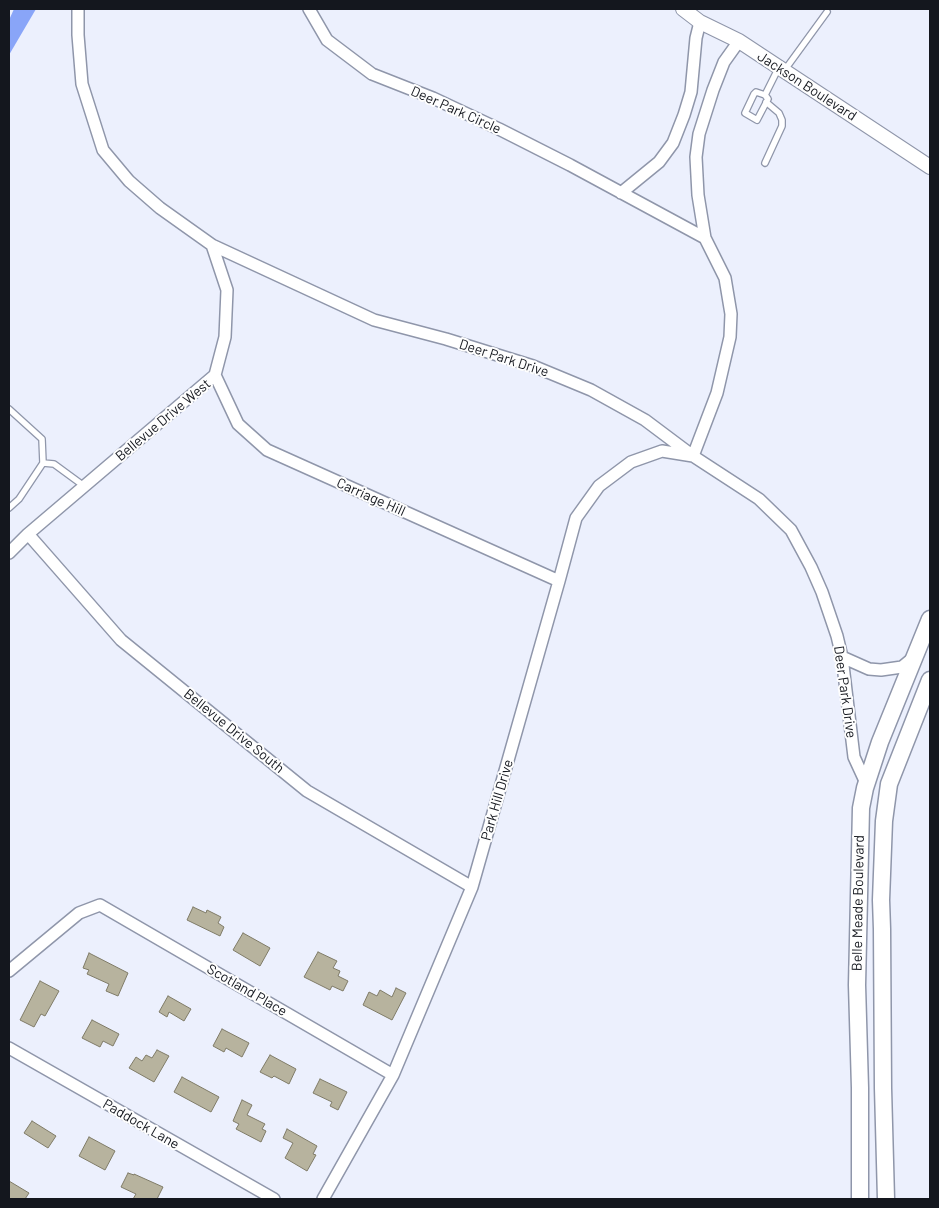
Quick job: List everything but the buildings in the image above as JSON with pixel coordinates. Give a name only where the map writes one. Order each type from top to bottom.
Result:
[{"type":"main road","name":"Belle Meade Boulevard","points":[[860,1199],[857,929],[861,808],[866,783],[880,742],[923,658],[930,619]]},
{"type":"main road","name":"Belle Meade Boulevard","points":[[886,1199],[880,900],[884,821],[888,788],[930,680]]},
{"type":"main road","points":[[866,783],[888,788]]},
{"type":"street","name":"Deer Park Drive","points":[[78,9],[82,84],[103,150],[129,181],[160,208],[212,245],[374,320],[446,339],[533,366],[591,390],[645,420],[693,456],[759,499],[791,530],[822,592],[837,636],[842,657],[852,747],[854,757],[866,783]]},
{"type":"street","name":"Deer Park Circle","points":[[308,9],[327,40],[372,74],[433,98],[499,129],[705,238]]},
{"type":"street","name":"Jackson Boulevard","points":[[683,9],[700,22],[739,42],[782,69],[930,167]]},
{"type":"street","points":[[621,193],[659,162],[673,143],[691,92],[696,38],[700,22]]},
{"type":"street","points":[[693,456],[716,393],[730,337],[730,314],[725,278],[705,238],[697,186],[696,157],[712,90],[724,62],[739,42]]},
{"type":"street","name":"Bellevue Drive West","points":[[9,553],[28,534],[215,375],[225,337],[227,290],[212,245]]},
{"type":"street","name":"Carriage Hill","points":[[215,375],[238,424],[267,450],[559,581]]},
{"type":"street","name":"Park Hill Drive","points":[[323,1199],[394,1074],[472,887],[576,518],[599,486],[631,462],[662,451],[693,456]]},
{"type":"street","name":"Bellevue Drive South","points":[[28,534],[121,640],[307,791],[472,887]]},
{"type":"street","points":[[842,657],[869,669],[881,670],[902,667],[923,658]]},
{"type":"street","name":"Scotland Place","points":[[9,971],[79,913],[100,905],[394,1074]]},
{"type":"street","name":"Paddock Lane","points":[[9,1048],[274,1199]]},
{"type":"lane","points":[[765,95],[782,69],[827,12]]},
{"type":"lane","points":[[756,92],[765,95],[768,99],[758,120],[744,113],[756,92]]},
{"type":"lane","points":[[765,163],[782,126],[779,113],[766,102]]},
{"type":"lane","points":[[9,409],[42,439],[43,463],[19,499],[9,508]]},
{"type":"lane","points":[[43,463],[54,464],[85,486]]},
{"type":"water","points":[[14,9],[36,9],[9,55],[9,20]]}]
